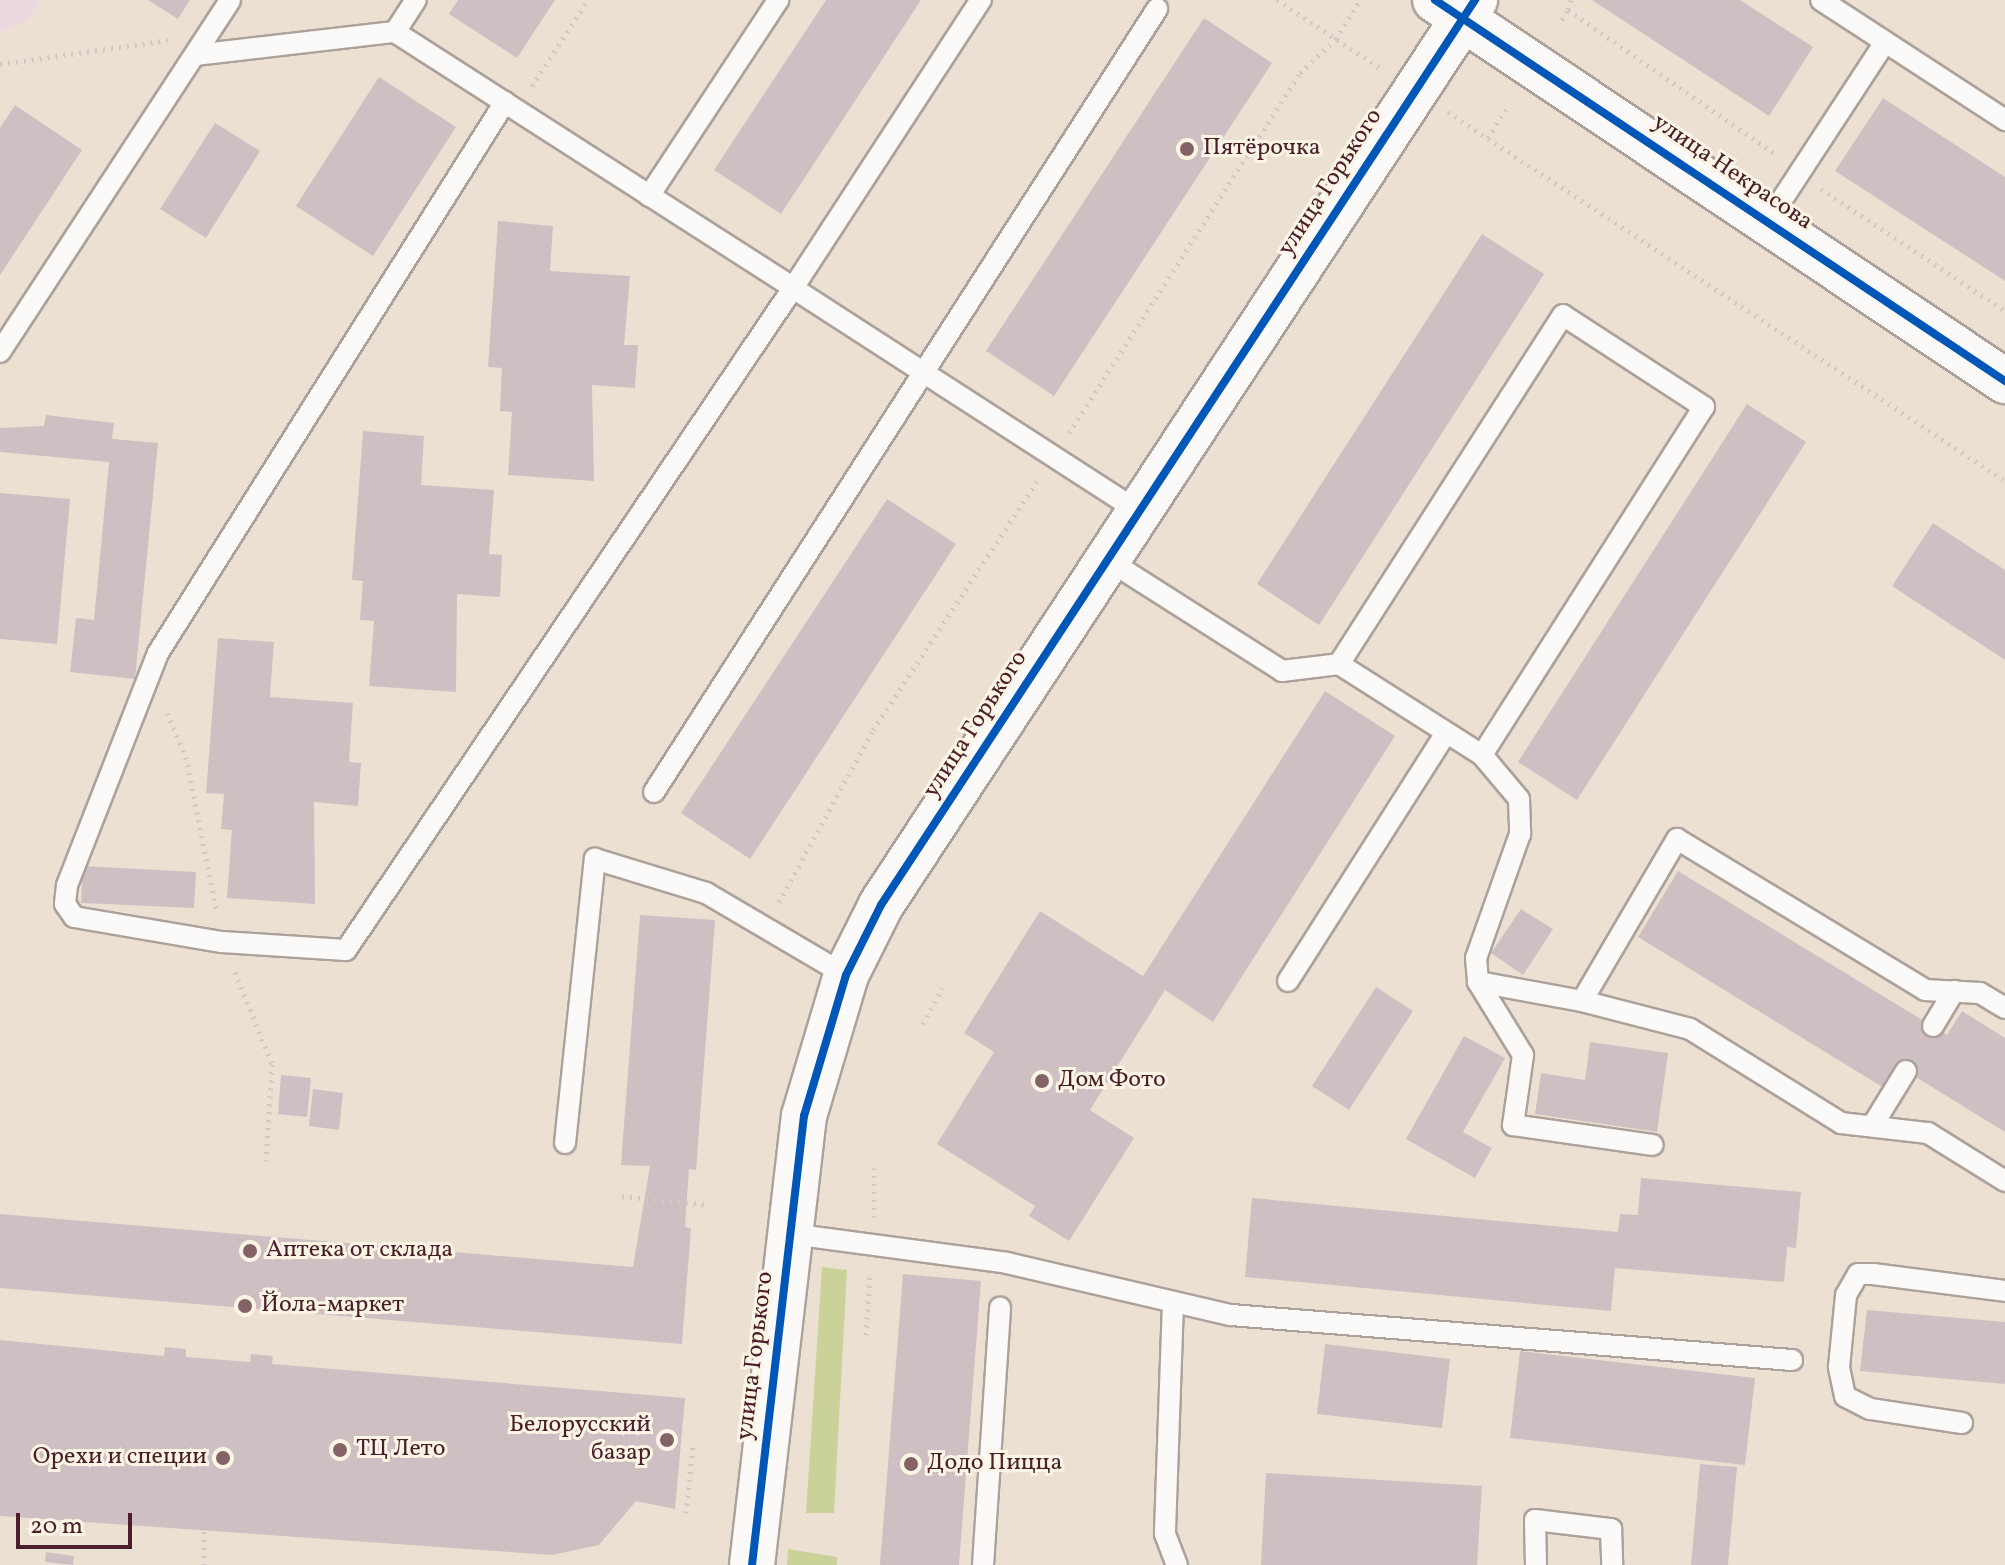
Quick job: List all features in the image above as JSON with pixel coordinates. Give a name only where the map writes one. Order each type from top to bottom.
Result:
[{"type":"street","name":"улица Некрасова","points":[[1457,6],[2005,381]]},
{"type":"street","name":"улица Горького","points":[[747,1553],[814,1070],[846,975],[881,905],[1139,512],[1457,6]]},
{"type":"lane","points":[[0,352],[230,0]]},
{"type":"lane","points":[[395,32],[416,0]]},
{"type":"lane","points":[[649,196],[778,0]]},
{"type":"lane","points":[[510,106],[158,653],[153,679],[103,784],[65,904],[74,917],[222,942],[346,950],[793,288],[981,0]]},
{"type":"lane","points":[[1821,0],[2005,120]]},
{"type":"lane","points":[[654,792],[920,370],[1157,9]]},
{"type":"lane","points":[[195,55],[395,32],[1139,512]]},
{"type":"lane","points":[[1768,221],[1885,42]]},
{"type":"lane","points":[[1339,664],[1563,315],[1704,407],[1482,755]]},
{"type":"lane","points":[[1108,560],[1282,671],[1339,664],[1482,755],[1519,799],[1520,834],[1476,958],[1478,982],[1523,1055],[1513,1125],[1653,1145]]},
{"type":"lane","points":[[1288,981],[1446,733]]},
{"type":"lane","points":[[1582,1001],[1677,839],[1925,990],[1980,993],[2005,1008]]},
{"type":"lane","points":[[565,1143],[595,859],[706,893],[846,975]]},
{"type":"lane","points":[[1478,982],[1582,1001],[1690,1029],[1841,1123],[1874,1123],[1928,1133],[2005,1181]]},
{"type":"lane","points":[[1933,1026],[1954,991]]},
{"type":"lane","points":[[1874,1123],[1906,1071]]},
{"type":"lane","points":[[791,1234],[1007,1263],[1231,1315],[1792,1360]]},
{"type":"lane","points":[[1962,1423],[1870,1409],[1845,1396],[1839,1367],[1846,1295],[1858,1274],[2005,1291]]},
{"type":"lane","points":[[1173,1302],[1165,1534],[1177,1565]]},
{"type":"lane","points":[[983,1565],[1000,1308]]},
{"type":"lane","points":[[1536,1565],[1535,1520],[1611,1529],[1612,1565]]},
{"type":"path","points":[[510,106],[588,0]]},
{"type":"path","points":[[1277,0],[1336,39],[1360,0]]},
{"type":"path","points":[[1562,20],[1568,10]]},
{"type":"path","points":[[0,64],[207,36]]},
{"type":"path","points":[[1508,106],[1488,138],[2005,481]]},
{"type":"path","points":[[153,679],[186,757],[222,942],[272,1064],[266,1161]]},
{"type":"path","points":[[923,1024],[942,988]]},
{"type":"path","points":[[874,1168],[874,1222]]},
{"type":"path","points":[[622,1196],[709,1205]]},
{"type":"path","points":[[866,1335],[870,1269]]},
{"type":"path","points":[[686,1513],[693,1444]]},
{"type":"path","points":[[204,1530],[204,1565]]},
{"type":"shaded area","points":[[0,0],[40,0],[27,20],[0,32]]},
{"type":"green space","points":[[822,1267],[847,1270],[834,1513],[806,1513]]},
{"type":"green space","points":[[788,1549],[837,1557],[837,1565],[787,1565]]},
{"type":"building","points":[[148,0],[190,0],[178,19]]},
{"type":"building","points":[[458,0],[555,0],[517,58],[449,14]]},
{"type":"building","points":[[826,0],[921,0],[781,214],[714,170]]},
{"type":"building","points":[[1592,0],[1740,0],[1813,47],[1769,116]]},
{"type":"building","points":[[1204,18],[1272,63],[1054,396],[986,351]]},
{"type":"building","points":[[379,77],[456,127],[373,256],[296,206]]},
{"type":"building","points":[[1883,98],[2005,177],[2005,281],[1835,171]]},
{"type":"building","points":[[15,105],[82,150],[0,275],[0,128]]},
{"type":"building","points":[[215,123],[260,151],[206,238],[160,209]]},
{"type":"building","points":[[498,221],[553,226],[550,271],[630,276],[624,345],[638,345],[635,388],[592,385],[594,481],[508,475],[512,412],[500,411],[502,368],[488,367]]},
{"type":"building","points":[[1482,234],[1544,274],[1319,625],[1257,584]]},
{"type":"building","points":[[1747,404],[1806,442],[1577,800],[1518,762]]},
{"type":"building","points":[[46,415],[114,423],[112,439],[158,443],[135,679],[70,672],[76,618],[94,620],[109,462],[0,452],[0,428],[44,426]]},
{"type":"building","points":[[363,431],[424,436],[421,485],[494,490],[489,554],[502,555],[500,597],[457,594],[456,692],[369,686],[374,621],[360,620],[363,581],[352,580]]},
{"type":"building","points":[[0,493],[70,499],[57,644],[0,639]]},
{"type":"building","points":[[887,499],[956,544],[750,859],[681,813]]},
{"type":"building","points":[[1933,523],[2005,570],[2005,660],[1892,586]]},
{"type":"building","points":[[218,638],[274,642],[270,697],[353,703],[349,762],[361,763],[358,806],[314,802],[315,904],[227,898],[232,830],[221,829],[224,794],[206,793]]},
{"type":"building","points":[[1325,691],[1395,736],[1213,1022],[1165,990],[1090,1110],[1134,1138],[1069,1241],[1029,1216],[1035,1206],[937,1144],[994,1052],[964,1033],[1040,911],[1143,976]]},
{"type":"building","points":[[83,866],[196,872],[194,908],[81,903]]},
{"type":"building","points":[[1678,871],[1947,1035],[1962,1011],[2005,1038],[2005,1132],[1898,1066],[1884,1088],[1638,937]]},
{"type":"building","points":[[1521,909],[1553,929],[1523,975],[1491,953]]},
{"type":"building","points":[[640,915],[715,920],[696,1170],[689,1169],[685,1227],[691,1228],[682,1344],[0,1288],[0,1214],[633,1267],[650,1166],[621,1165]]},
{"type":"building","points":[[1376,987],[1413,1011],[1349,1110],[1312,1086]]},
{"type":"building","points":[[1464,1036],[1505,1058],[1463,1132],[1492,1148],[1475,1178],[1406,1139]]},
{"type":"building","points":[[1590,1042],[1668,1053],[1657,1132],[1535,1114],[1541,1073],[1585,1080]]},
{"type":"building","points":[[281,1075],[311,1078],[307,1117],[278,1114]]},
{"type":"building","points":[[313,1089],[343,1093],[339,1130],[309,1126]]},
{"type":"building","points":[[1641,1178],[1801,1192],[1796,1248],[1787,1247],[1784,1282],[1615,1268],[1611,1311],[1245,1277],[1252,1198],[1618,1232],[1620,1214],[1638,1215]]},
{"type":"building","points":[[903,1274],[981,1281],[959,1565],[880,1565]]},
{"type":"building","points":[[1867,1310],[2005,1322],[2005,1384],[1860,1371]]},
{"type":"building","name":"ТЦ Лето","points":[[0,1340],[164,1356],[165,1347],[186,1349],[186,1357],[250,1362],[251,1354],[273,1356],[272,1364],[685,1398],[675,1509],[636,1501],[599,1545],[552,1555],[0,1516]]},
{"type":"building","points":[[1325,1344],[1450,1359],[1442,1428],[1317,1414]]},
{"type":"building","points":[[1520,1351],[1755,1378],[1745,1465],[1510,1438]]},
{"type":"building","points":[[1700,1464],[1737,1467],[1728,1565],[1691,1565]]},
{"type":"building","points":[[1266,1473],[1482,1486],[1477,1565],[1261,1565]]},
{"type":"building","points":[[46,1552],[74,1556],[73,1565],[45,1562]]},
{"type":"cycle path","points":[[1435,0],[2005,381]]},
{"type":"cycle path","points":[[752,1565],[804,1116],[846,975],[881,905],[1475,0]]},
{"type":"place","name":"Пятёрочка","points":[[1187,149]]},
{"type":"place","name":"Дом Фото","points":[[1042,1081]]},
{"type":"place","name":"Аптека от склада","points":[[250,1251]]},
{"type":"place","name":"Йола-маркет","points":[[245,1306]]},
{"type":"place","name":"Белорусский базар","points":[[667,1440]]},
{"type":"place","name":"ТЦ Лето","points":[[340,1450]]},
{"type":"place","name":"Орехи и специи","points":[[223,1458]]},
{"type":"place","name":"Додо Пицца","points":[[911,1464]]}]
